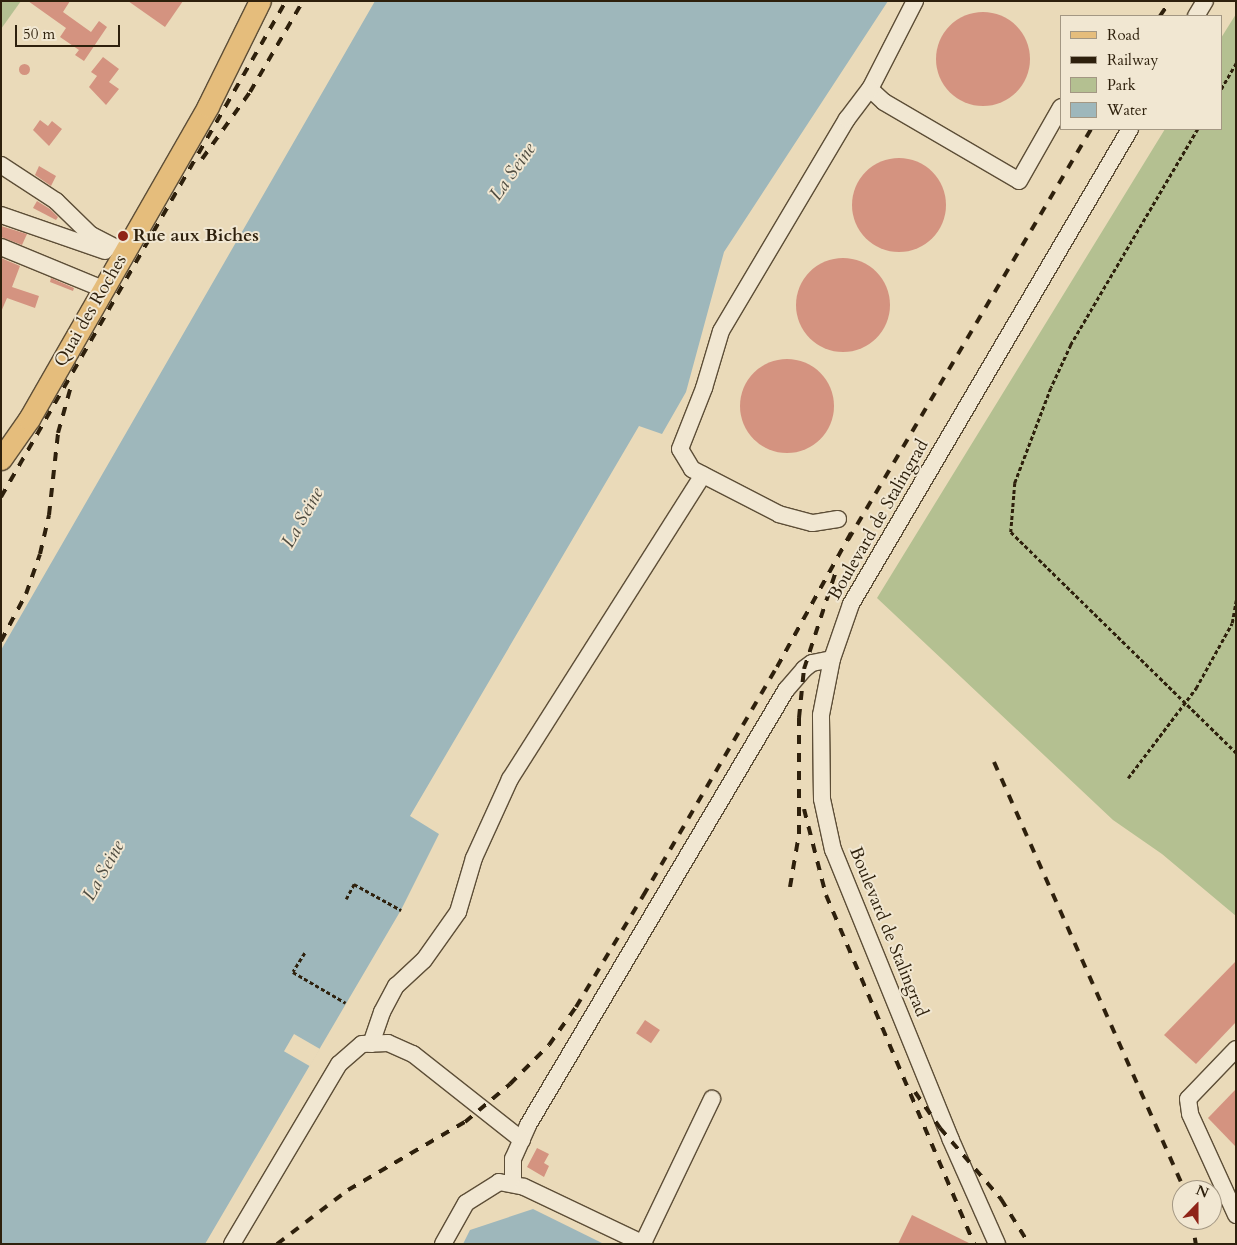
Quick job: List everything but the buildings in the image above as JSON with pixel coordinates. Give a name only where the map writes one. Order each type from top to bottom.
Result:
[{"type":"main road","name":"Quai des Roches","points":[[1,459],[29,419],[218,88],[260,1]]},
{"type":"street","points":[[838,519],[812,523],[779,514],[692,469],[680,449],[704,388],[721,331],[846,119],[870,89],[916,1]]},
{"type":"street","points":[[1197,15],[1205,1]]},
{"type":"street","points":[[870,89],[884,102],[1019,181],[1060,109]]},
{"type":"street","name":"Boulevard de Stalingrad","points":[[998,1244],[950,1140],[833,850],[822,799],[819,740],[832,659],[851,604],[1129,130]]},
{"type":"street","points":[[1,166],[56,201],[91,235],[122,256]]},
{"type":"street","points":[[1,215],[122,256]]},
{"type":"street","points":[[1,248],[103,290]]},
{"type":"street","points":[[371,1044],[396,986],[424,960],[458,912],[474,858],[510,778],[703,475]]},
{"type":"street","points":[[513,1184],[513,1159],[522,1140],[786,690],[804,668],[812,663],[832,659]]},
{"type":"street","points":[[232,1244],[339,1064],[362,1044],[388,1043],[413,1054],[522,1140]]},
{"type":"street","points":[[1236,1049],[1188,1099],[1190,1114],[1236,1216]]},
{"type":"street","points":[[443,1244],[466,1203],[499,1182],[524,1187],[643,1243],[712,1099]]},
{"type":"path","points":[[1222,87],[1236,63]]},
{"type":"path","points":[[1197,130],[1071,345],[1051,388],[1015,483],[1011,532],[1236,752]]},
{"type":"path","points":[[1128,778],[1185,704],[1232,623],[1236,600]]},
{"type":"path","points":[[346,899],[354,884],[400,910]]},
{"type":"path","points":[[305,953],[294,972],[346,1003]]},
{"type":"green space","points":[[1,1],[21,1],[1,29]]},
{"type":"green space","points":[[1236,14],[1236,916],[1162,854],[1113,820],[877,598],[1164,130],[1222,130],[1222,36]]},
{"type":"water","name":"La Seine","points":[[375,1],[888,1],[724,252],[686,392],[662,434],[639,426],[410,816],[439,834],[401,910],[205,1244],[1,1244],[1,650]]},
{"type":"water","points":[[533,1209],[604,1244],[463,1244],[470,1230]]},
{"type":"pier","points":[[294,1034],[320,1049],[310,1066],[284,1051]]},
{"type":"railway","points":[[1,497],[286,1]]},
{"type":"railway","points":[[202,159],[250,92],[303,1]]},
{"type":"railway","points":[[1161,15],[1170,1]]},
{"type":"railway","points":[[848,540],[1090,130]]},
{"type":"railway","points":[[1,641],[26,594],[40,554],[49,515],[58,433],[71,386]]},
{"type":"railway","points":[[277,1244],[348,1190],[465,1122],[510,1084],[549,1045],[576,1007],[643,896],[777,667],[851,533]]},
{"type":"railway","points":[[790,887],[799,834],[799,718],[804,669],[837,568]]},
{"type":"railway","points":[[994,762],[1181,1180]]},
{"type":"railway","points":[[804,809],[826,895],[974,1244]]},
{"type":"railway","points":[[915,1092],[940,1128],[1001,1199],[1029,1244]]},
{"type":"railway","points":[[1194,1230],[1196,1244]]},
{"type":"place","name":"Rue aux Biches","points":[[123,236]]}]
